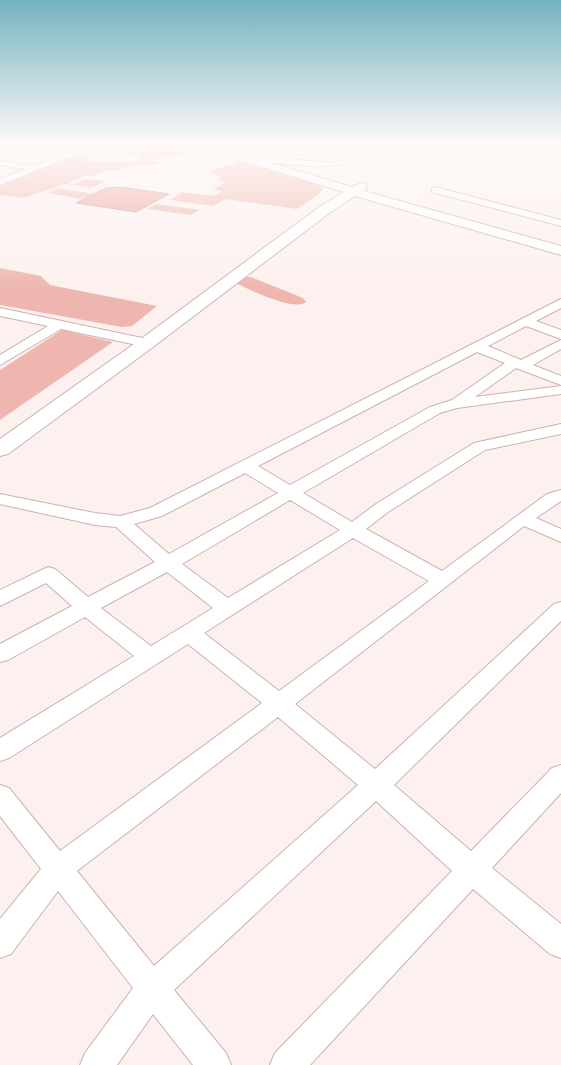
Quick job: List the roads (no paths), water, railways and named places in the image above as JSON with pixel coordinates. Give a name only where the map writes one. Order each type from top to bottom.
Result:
[{"type":"main road","points":[[0,449],[139,341],[342,194]]},
{"type":"main road","points":[[373,194],[561,252]]},
{"type":"main road","points":[[377,194],[561,242]]},
{"type":"main road","points":[[0,430],[139,341]]},
{"type":"street","points":[[449,194],[561,223]]},
{"type":"street","points":[[0,499],[95,520],[121,522],[156,512],[248,467],[561,303]]},
{"type":"street","points":[[2,315],[139,341]]},
{"type":"street","points":[[526,322],[561,336]]},
{"type":"street","points":[[0,361],[58,325]]},
{"type":"street","points":[[455,404],[519,364],[561,344]]},
{"type":"street","points":[[478,347],[561,382]]},
{"type":"street","points":[[0,654],[168,563],[434,410],[455,404],[561,390]]},
{"type":"street","points":[[0,750],[354,530],[382,508],[480,446],[561,429]]},
{"type":"street","points":[[248,467],[443,580]]},
{"type":"street","points":[[0,943],[58,869],[523,518],[553,498],[561,495]]},
{"type":"street","points":[[523,518],[561,536]]},
{"type":"street","points":[[121,522],[168,563],[227,608]]},
{"type":"street","points":[[0,599],[48,574],[87,608],[150,657]]},
{"type":"street","points":[[96,1065],[153,988],[376,785],[561,609]]},
{"type":"street","points":[[189,633],[278,703],[376,785],[472,870],[561,943]]},
{"type":"street","points":[[287,1065],[561,776]]},
{"type":"street","points":[[0,796],[214,1065]]}]
